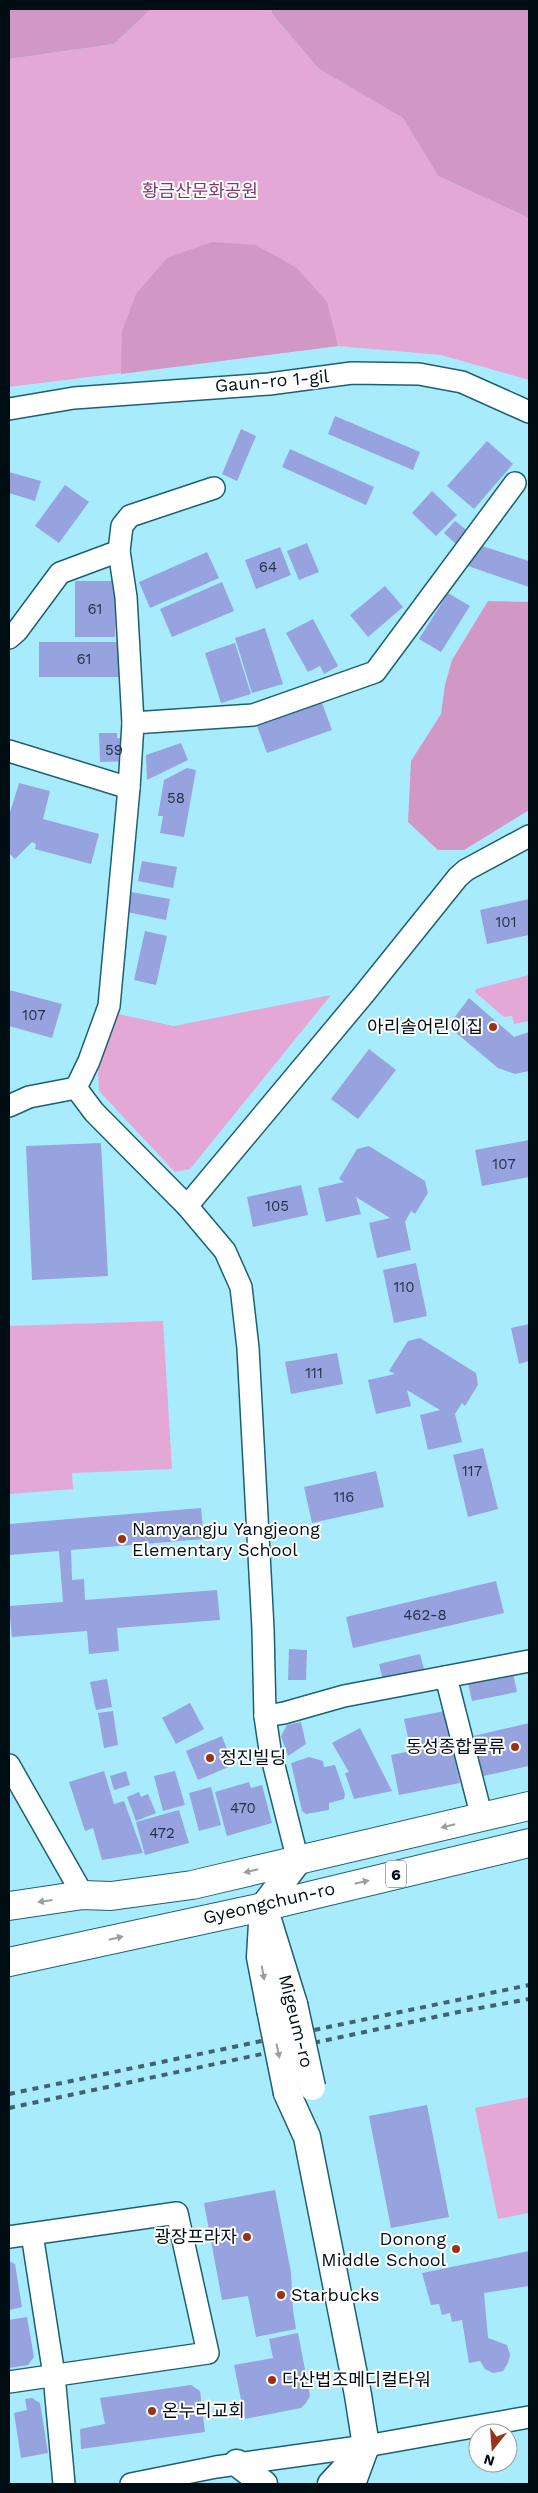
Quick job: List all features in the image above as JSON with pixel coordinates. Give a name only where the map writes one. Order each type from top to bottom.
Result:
[{"type":"main road","name":"Gyeongchun-ro","points":[[9,1906],[83,1895],[111,1896],[192,1885],[529,1806]]},
{"type":"main road","name":"Gyeongchun-ro","points":[[9,1962],[263,1907],[529,1843]]},
{"type":"street","name":"Gaun-ro 1-gil","points":[[9,409],[74,398],[269,384],[352,373],[419,374],[462,382],[529,412]]},
{"type":"street","points":[[133,723],[253,715],[375,672],[515,484]]},
{"type":"street","points":[[76,1088],[89,1061],[108,1006],[129,788],[133,723],[126,597],[119,551],[122,526],[130,516],[214,488]]},
{"type":"street","points":[[9,638],[17,631],[60,573],[119,551]]},
{"type":"street","points":[[9,751],[129,788]]},
{"type":"street","points":[[187,1206],[364,994],[458,877],[466,870],[529,836]]},
{"type":"street","points":[[9,1106],[29,1097],[76,1088]]},
{"type":"street","points":[[76,1088],[94,1112],[187,1206],[225,1251],[241,1288],[248,1348],[263,1629],[264,1716],[270,1750],[298,1861],[263,1907]]},
{"type":"street","points":[[264,1716],[284,1713],[344,1696],[529,1662]]},
{"type":"street","points":[[446,1677],[482,1818]]},
{"type":"street","points":[[9,1765],[83,1895]]},
{"type":"street","name":"Migeum-ro","points":[[263,1907],[260,1958],[282,2007],[312,2087],[307,2137]]},
{"type":"street","name":"Migeum-ro","points":[[282,2007],[287,2093],[307,2137],[334,2266],[366,2446]]},
{"type":"street","points":[[9,2237],[177,2213],[208,2353],[9,2382]]},
{"type":"street","points":[[32,2234],[54,2375],[64,2484]]},
{"type":"street","points":[[131,2484],[237,2463],[366,2446],[529,2417]]},
{"type":"street","points":[[331,2484],[366,2446]]},
{"type":"street","points":[[352,2484],[366,2446]]},
{"type":"street","points":[[237,2463],[264,2484]]},
{"type":"green space","name":"황금산문화공원","points":[[151,9],[271,9],[272,14],[319,69],[403,118],[438,176],[529,218],[529,380],[441,355],[338,346],[9,387],[9,59],[114,44]]},
{"type":"green space","points":[[529,975],[529,1021],[514,1024],[512,1016],[504,1017],[475,992],[476,989]]},
{"type":"green space","points":[[331,995],[190,1169],[175,1172],[99,1091],[98,1070],[118,1014],[174,1026]]},
{"type":"green space","points":[[163,1321],[172,1469],[72,1473],[73,1489],[9,1494],[9,1326]]},
{"type":"green space","points":[[529,2097],[529,2213],[498,2219],[475,2108]]},
{"type":"shaded area","points":[[9,9],[151,9],[114,44],[9,59]]},
{"type":"shaded area","points":[[271,9],[529,9],[529,218],[438,176],[403,118],[319,69],[272,14]]},
{"type":"shaded area","points":[[212,242],[256,245],[297,268],[327,302],[338,346],[121,374],[122,331],[136,294],[167,258]]},
{"type":"shaded area","points":[[488,601],[529,602],[529,810],[464,850],[438,850],[408,822],[411,761],[441,714],[445,685],[452,660]]},
{"type":"building","points":[[335,416],[420,452],[413,470],[328,434]]},
{"type":"building","points":[[241,429],[256,436],[237,481],[222,474]]},
{"type":"building","points":[[487,441],[513,464],[474,509],[447,486]]},
{"type":"building","points":[[290,449],[374,487],[366,505],[282,467]]},
{"type":"building","points":[[9,472],[41,481],[35,501],[9,493]]},
{"type":"building","points":[[65,485],[89,502],[59,543],[35,526]]},
{"type":"building","points":[[432,491],[457,515],[436,536],[412,513]]},
{"type":"building","points":[[455,521],[469,532],[457,545],[444,533]]},
{"type":"building","points":[[307,543],[319,572],[299,580],[287,551]]},
{"type":"building","points":[[482,546],[529,561],[529,587],[468,566]]},
{"type":"building","points":[[280,547],[291,575],[256,589],[245,560]]},
{"type":"building","points":[[207,552],[219,578],[150,608],[139,582]]},
{"type":"building","points":[[75,581],[115,581],[115,637],[75,637]]},
{"type":"building","points":[[222,582],[234,611],[172,637],[160,609]]},
{"type":"building","points":[[385,586],[403,607],[368,637],[350,615]]},
{"type":"building","points":[[448,593],[470,606],[441,652],[419,639]]},
{"type":"building","points":[[313,619],[338,666],[324,674],[320,666],[308,672],[286,633]]},
{"type":"building","points":[[265,628],[283,684],[252,693],[235,638]]},
{"type":"building","points":[[39,642],[128,642],[128,677],[39,677]]},
{"type":"building","points":[[235,643],[251,694],[221,703],[205,653]]},
{"type":"building","points":[[322,703],[332,730],[267,753],[257,726]]},
{"type":"building","points":[[99,733],[117,733],[117,738],[129,738],[129,761],[100,762]]},
{"type":"building","points":[[181,743],[188,760],[147,780],[146,755]]},
{"type":"building","points":[[187,768],[196,770],[184,837],[160,833],[163,816],[158,816],[164,780]]},
{"type":"building","points":[[19,783],[50,791],[43,819],[99,834],[91,864],[35,849],[36,844],[32,842],[15,859],[9,853],[9,816]]},
{"type":"building","points":[[142,861],[177,867],[173,888],[138,881]]},
{"type":"building","points":[[131,892],[170,899],[166,920],[127,912]]},
{"type":"building","points":[[529,899],[529,935],[487,944],[480,910]]},
{"type":"building","points":[[145,931],[167,936],[156,985],[134,980]]},
{"type":"building","points":[[9,990],[62,1004],[52,1038],[9,1026]]},
{"type":"building","points":[[469,998],[514,1037],[529,1032],[529,1071],[515,1074],[498,1068],[448,1026]]},
{"type":"building","points":[[369,1049],[396,1070],[358,1119],[331,1099]]},
{"type":"building","points":[[529,1140],[529,1177],[482,1186],[475,1150]]},
{"type":"building","points":[[101,1143],[108,1276],[32,1280],[26,1146]]},
{"type":"building","points":[[369,1146],[425,1181],[428,1193],[415,1214],[411,1211],[405,1222],[411,1250],[377,1258],[369,1223],[390,1218],[356,1197],[361,1214],[326,1222],[318,1188],[344,1182],[339,1179],[357,1149]]},
{"type":"building","points":[[301,1185],[308,1215],[253,1227],[247,1197]]},
{"type":"building","points":[[416,1263],[427,1316],[394,1323],[383,1270]]},
{"type":"building","points":[[529,1324],[529,1361],[519,1364],[511,1328]]},
{"type":"building","points":[[420,1338],[476,1373],[478,1385],[465,1406],[462,1403],[455,1414],[462,1442],[428,1450],[420,1415],[440,1410],[407,1390],[411,1406],[376,1414],[368,1380],[395,1374],[389,1371],[408,1341]]},
{"type":"building","points":[[337,1353],[343,1384],[291,1394],[285,1362]]},
{"type":"building","points":[[483,1448],[498,1509],[468,1517],[453,1455]]},
{"type":"building","points":[[376,1471],[384,1507],[312,1523],[304,1487]]},
{"type":"building","points":[[201,1508],[204,1539],[71,1550],[72,1580],[84,1579],[85,1600],[217,1590],[220,1620],[117,1628],[119,1651],[89,1654],[87,1631],[12,1637],[9,1606],[63,1602],[59,1551],[9,1555],[9,1524]]},
{"type":"building","points":[[496,1581],[504,1613],[353,1648],[346,1617]]},
{"type":"building","points":[[289,1649],[307,1650],[306,1680],[288,1680]]},
{"type":"building","points":[[420,1654],[424,1669],[383,1680],[379,1664]]},
{"type":"building","points":[[513,1673],[517,1692],[472,1701],[468,1683]]},
{"type":"building","points":[[107,1679],[112,1707],[96,1710],[90,1682]]},
{"type":"building","points":[[190,1703],[204,1729],[176,1744],[162,1718]]},
{"type":"building","points":[[113,1711],[118,1745],[104,1748],[98,1713]]},
{"type":"building","points":[[445,1711],[460,1783],[399,1795],[391,1755],[411,1751],[404,1719]]},
{"type":"building","points":[[301,1722],[306,1744],[288,1756],[281,1736],[287,1725]]},
{"type":"building","points":[[529,1723],[529,1766],[483,1776],[473,1736]]},
{"type":"building","points":[[360,1728],[392,1791],[354,1799],[345,1773],[349,1772],[332,1743]]},
{"type":"building","name":"정진빌딩","points":[[222,1736],[233,1765],[198,1780],[186,1751]]},
{"type":"building","points":[[309,1757],[323,1761],[324,1767],[335,1765],[345,1794],[344,1799],[329,1803],[329,1810],[306,1814],[302,1811],[291,1763]]},
{"type":"building","points":[[104,1771],[114,1804],[124,1801],[143,1853],[102,1860],[93,1828],[85,1831],[69,1782]]},
{"type":"building","points":[[126,1771],[130,1785],[114,1790],[110,1776]]},
{"type":"building","points":[[175,1771],[185,1805],[163,1811],[154,1776]]},
{"type":"building","points":[[249,1782],[251,1788],[262,1785],[272,1823],[227,1836],[215,1792]]},
{"type":"building","points":[[211,1787],[221,1825],[199,1831],[189,1793]]},
{"type":"building","points":[[139,1792],[141,1797],[148,1794],[156,1813],[136,1821],[127,1797]]},
{"type":"building","points":[[179,1810],[189,1843],[145,1855],[136,1822]]},
{"type":"building","points":[[427,2105],[449,2217],[391,2228],[369,2116]]},
{"type":"building","name":"광장프라자","points":[[275,2190],[291,2272],[296,2329],[256,2337],[248,2296],[222,2300],[204,2203]]},
{"type":"building","points":[[529,2251],[529,2286],[484,2293],[488,2338],[507,2345],[510,2355],[503,2371],[493,2373],[485,2369],[480,2361],[469,2363],[462,2320],[452,2322],[450,2313],[442,2315],[439,2304],[431,2305],[422,2273]]},
{"type":"building","points":[[9,2261],[15,2264],[22,2307],[9,2310]]},
{"type":"building","points":[[27,2317],[34,2357],[28,2365],[9,2368],[9,2320]]},
{"type":"building","name":"다산법조메디컬타워","points":[[298,2333],[310,2396],[306,2403],[301,2408],[245,2419],[234,2365],[273,2358],[269,2339]]},
{"type":"building","name":"온누리교회","points":[[191,2385],[200,2391],[205,2432],[81,2449],[80,2429],[105,2424],[100,2398]]},
{"type":"building","points":[[32,2398],[40,2403],[48,2453],[21,2458],[14,2413],[27,2410],[25,2399]]},
{"type":"railway","points":[[9,2094],[529,1985]]},
{"type":"railway","points":[[9,2108],[463,2011],[529,1999]]},
{"type":"place","name":"아리솔어린이집","points":[[493,1027]]},
{"type":"place","name":"Namyangju Yangjeong Elementary School","points":[[122,1539]]},
{"type":"place","name":"동성종합물류","points":[[515,1747]]},
{"type":"place","name":"정진빌딩","points":[[210,1758]]},
{"type":"place","name":"광장프라자","points":[[247,2237]]},
{"type":"place","name":"Donong Middle School","points":[[456,2249]]},
{"type":"place","name":"Starbucks","points":[[281,2295]]},
{"type":"place","name":"다산법조메디컬타워","points":[[272,2380]]},
{"type":"place","name":"온누리교회","points":[[152,2411]]}]
